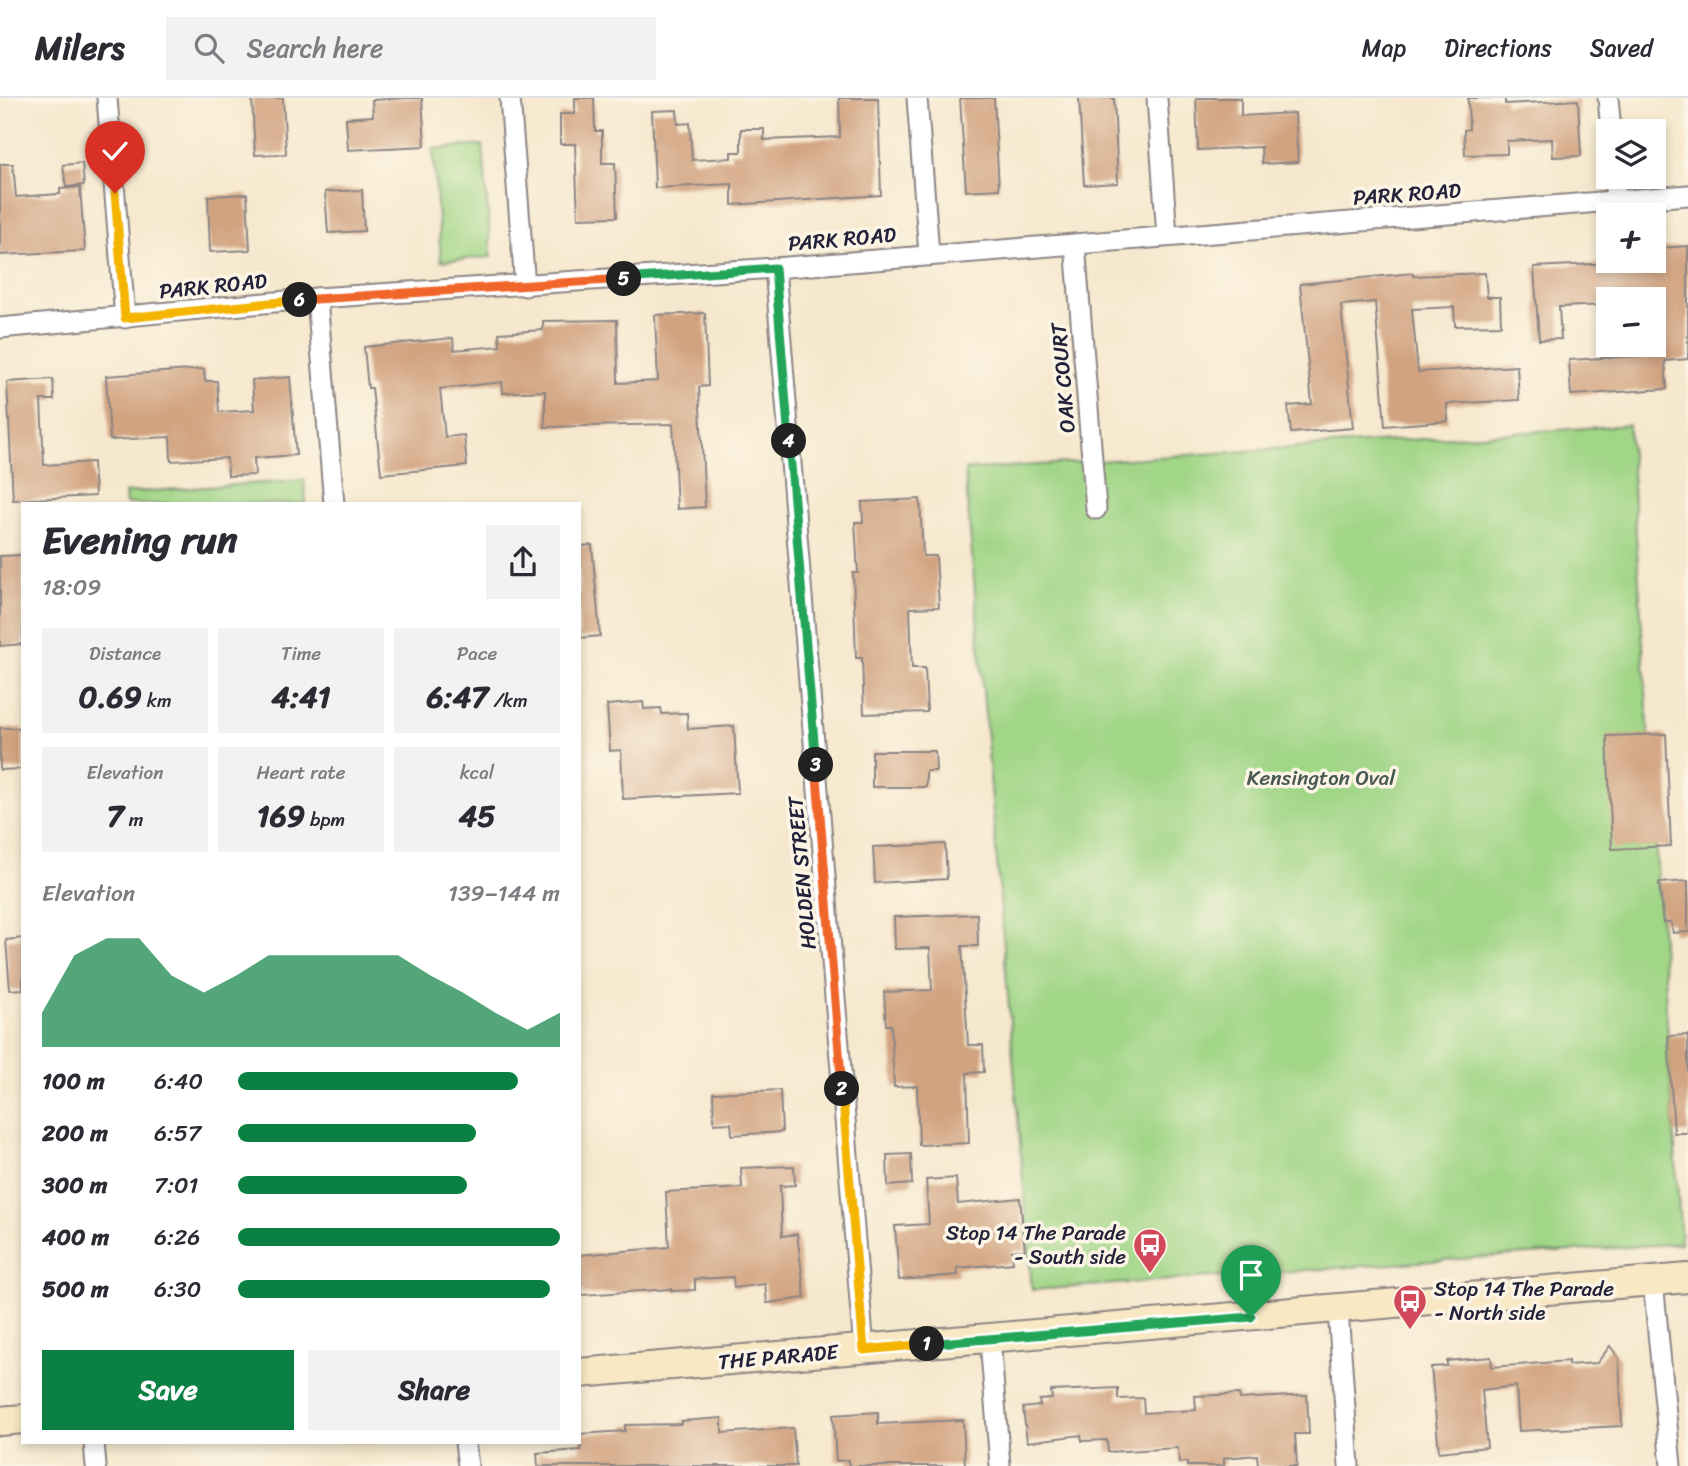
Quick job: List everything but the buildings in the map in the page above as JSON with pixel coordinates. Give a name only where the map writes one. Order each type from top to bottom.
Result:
[{"type":"main road","name":"THE PARADE","points":[[581,1373],[1688,1278]]},
{"type":"main road","points":[[0,1421],[21,1419]]},
{"type":"street","points":[[107,98],[125,318]]},
{"type":"street","points":[[510,98],[525,286]]},
{"type":"street","points":[[917,98],[929,254]]},
{"type":"street","points":[[1157,98],[1167,236]]},
{"type":"street","points":[[1608,98],[1610,119]]},
{"type":"street","points":[[1615,189],[1616,201]]},
{"type":"street","name":"PARK ROAD","points":[[0,328],[317,298],[775,268],[1688,195]]},
{"type":"street","name":"OAK COURT","points":[[1075,244],[1096,509]]},
{"type":"street","name":"HOLDEN STREET","points":[[775,268],[864,1350]]},
{"type":"street","points":[[317,298],[334,502]]},
{"type":"street","points":[[1653,1281],[1671,1466]]},
{"type":"street","points":[[1338,1310],[1349,1466]]},
{"type":"street","points":[[990,1339],[1000,1466]]},
{"type":"street","points":[[94,1444],[96,1466]]},
{"type":"street","points":[[466,1444],[468,1466]]},
{"type":"green space","points":[[483,145],[491,257],[441,261],[433,149]]},
{"type":"green space","name":"Kensington Oval","points":[[1629,425],[1681,1243],[1032,1290],[965,470]]},
{"type":"green space","points":[[304,480],[306,502],[126,502],[125,493]]},
{"type":"place","name":"Stop 14 The Parade - South side","points":[[1150,1275]]},
{"type":"place","name":"Stop 14 The Parade - North side","points":[[1410,1331]]},
{"type":"route","points":[[115,193],[125,318],[317,298],[775,268],[864,1350],[1251,1317]]}]
